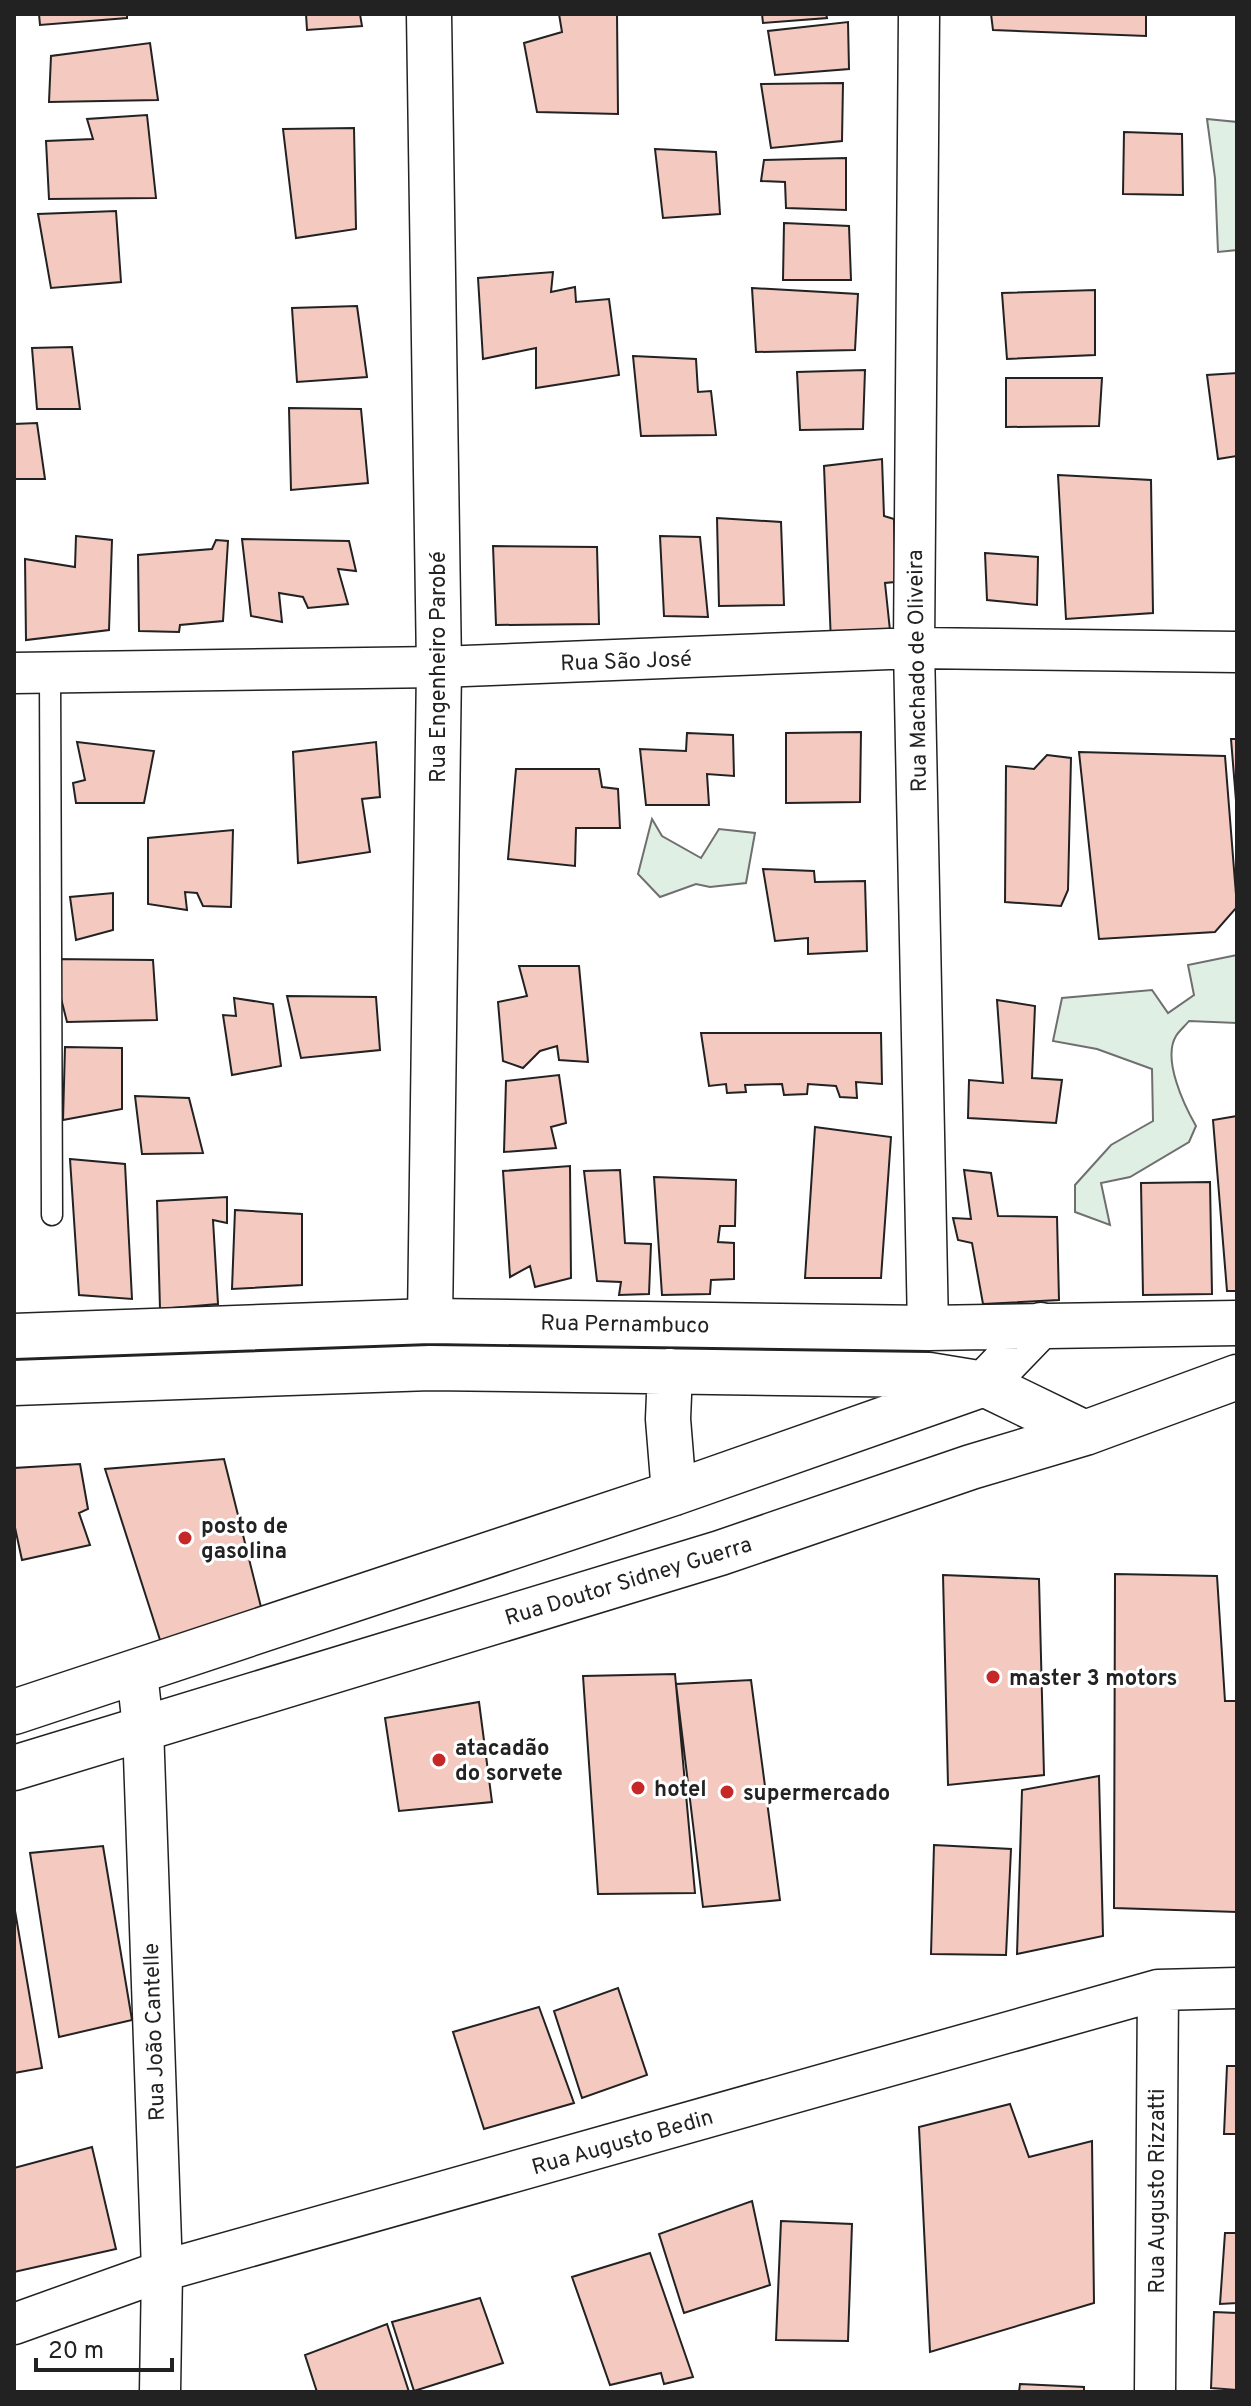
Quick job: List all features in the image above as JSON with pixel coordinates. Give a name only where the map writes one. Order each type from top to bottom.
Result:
[{"type":"main road","name":"Rua Engenheiro Parobé","points":[[429,14],[439,667],[430,1321]]},
{"type":"main road","name":"Rua Pernambuco","points":[[14,1336],[430,1321],[928,1328],[1237,1323]]},
{"type":"main road","points":[[14,1712],[674,1493],[984,1384],[1041,1325]]},
{"type":"main road","points":[[14,1383],[430,1368],[929,1375],[984,1384],[1085,1433]]},
{"type":"main road","points":[[670,1371],[668,1419],[674,1493]]},
{"type":"main road","name":"Rua Doutor Sidney Guerra","points":[[14,1768],[720,1553],[971,1467],[1085,1433],[1237,1377]]},
{"type":"street","name":"Rua Machado de Oliveira","points":[[919,14],[914,648],[928,1328]]},
{"type":"street","name":"Rua São José","points":[[32,673],[439,667],[914,648],[1237,652]]},
{"type":"street","name":"Rua João Cantelle","points":[[137,1673],[143,1727],[162,2271],[160,2392]]},
{"type":"street","name":"Rua Augusto Bedin","points":[[14,2324],[162,2271],[1158,1990],[1237,1988]]},
{"type":"street","name":"Rua Augusto Rizzatti","points":[[1155,2392],[1158,1990]]},
{"type":"lane","points":[[32,673],[52,1215]]},
{"type":"green space","points":[[1207,119],[1237,122],[1237,250],[1218,252],[1215,178]]},
{"type":"green space","points":[[652,819],[662,836],[701,858],[719,829],[755,833],[746,883],[710,887],[696,884],[660,897],[638,874]]},
{"type":"green space","points":[[1237,955],[1237,1023],[1189,1021],[1177,1034],[1172,1046],[1176,1082],[1196,1126],[1189,1142],[1130,1177],[1101,1183],[1110,1225],[1075,1212],[1075,1185],[1111,1145],[1153,1121],[1152,1069],[1097,1049],[1053,1041],[1062,998],[1152,990],[1168,1013],[1194,995],[1188,965]]},
{"type":"building","points":[[39,14],[127,14],[127,18],[40,25]]},
{"type":"building","points":[[306,14],[360,14],[362,26],[307,30]]},
{"type":"building","points":[[559,14],[617,14],[618,114],[537,112],[524,43],[562,32]]},
{"type":"building","points":[[762,14],[826,14],[827,18],[763,23]]},
{"type":"building","points":[[991,14],[1146,14],[1146,36],[993,30]]},
{"type":"building","points":[[848,22],[849,69],[775,75],[768,31]]},
{"type":"building","points":[[150,43],[158,100],[49,102],[51,56]]},
{"type":"building","points":[[843,83],[842,141],[771,148],[761,84]]},
{"type":"building","points":[[147,115],[156,198],[49,199],[46,141],[93,139],[87,119]]},
{"type":"building","points":[[354,128],[356,229],[296,238],[283,129]]},
{"type":"building","points":[[1124,132],[1182,134],[1183,195],[1123,194]]},
{"type":"building","points":[[655,149],[716,152],[720,214],[663,218]]},
{"type":"building","points":[[846,158],[846,210],[786,208],[785,182],[761,181],[764,160]]},
{"type":"building","points":[[116,211],[121,282],[51,288],[38,214]]},
{"type":"building","points":[[784,223],[849,226],[851,280],[783,280]]},
{"type":"building","points":[[553,272],[551,292],[575,287],[576,302],[609,299],[619,375],[536,388],[536,348],[483,359],[478,278]]},
{"type":"building","points":[[752,288],[858,294],[855,350],[756,352]]},
{"type":"building","points":[[1095,290],[1095,355],[1007,359],[1002,293]]},
{"type":"building","points":[[357,306],[367,377],[297,382],[292,308]]},
{"type":"building","points":[[72,347],[80,409],[37,409],[32,348]]},
{"type":"building","points":[[633,356],[696,359],[698,392],[711,391],[716,435],[641,436]]},
{"type":"building","points":[[865,370],[863,429],[800,430],[797,372]]},
{"type":"building","points":[[1237,373],[1237,456],[1218,459],[1207,375]]},
{"type":"building","points":[[1006,378],[1102,378],[1099,426],[1006,427]]},
{"type":"building","points":[[289,408],[361,409],[368,483],[291,490]]},
{"type":"building","points":[[37,423],[45,479],[14,479],[14,424]]},
{"type":"building","points":[[882,459],[884,516],[894,519],[895,582],[885,583],[891,640],[831,643],[824,466]]},
{"type":"building","points":[[1058,475],[1151,480],[1153,613],[1066,619]]},
{"type":"building","points":[[717,518],[781,522],[784,605],[719,606]]},
{"type":"building","points":[[76,536],[112,540],[109,630],[26,640],[25,559],[75,567]]},
{"type":"building","points":[[660,536],[700,537],[708,617],[664,616]]},
{"type":"building","points":[[242,539],[349,541],[356,571],[338,569],[348,604],[308,608],[303,597],[279,593],[282,622],[251,616]]},
{"type":"building","points":[[216,540],[228,541],[223,621],[180,625],[179,632],[139,631],[138,555],[212,549]]},
{"type":"building","points":[[493,546],[597,547],[599,624],[496,625]]},
{"type":"building","points":[[985,553],[1038,557],[1037,605],[987,600]]},
{"type":"building","points":[[861,732],[860,802],[786,803],[786,733]]},
{"type":"building","points":[[687,733],[733,735],[734,776],[707,774],[709,805],[646,805],[640,749],[686,751]]},
{"type":"building","points":[[1231,739],[1237,739],[1237,813]]},
{"type":"building","points":[[77,742],[154,751],[144,803],[76,803],[73,783],[85,780]]},
{"type":"building","points":[[376,742],[380,797],[362,799],[370,852],[298,863],[293,752]]},
{"type":"building","points":[[1079,752],[1225,756],[1237,907],[1215,932],[1099,939]]},
{"type":"building","points":[[1047,755],[1071,758],[1068,890],[1061,906],[1005,902],[1006,766],[1034,769]]},
{"type":"building","points":[[516,769],[599,769],[602,787],[618,789],[620,828],[576,828],[575,866],[508,859]]},
{"type":"building","points":[[233,830],[231,907],[203,906],[197,893],[185,892],[187,910],[148,904],[148,838]]},
{"type":"building","points":[[763,869],[814,871],[815,882],[865,881],[867,951],[808,954],[808,938],[775,941]]},
{"type":"building","points":[[113,893],[113,930],[76,940],[70,897]]},
{"type":"building","points":[[51,959],[153,960],[157,1020],[67,1022]]},
{"type":"building","points":[[519,966],[579,966],[588,1062],[559,1060],[557,1046],[540,1051],[523,1068],[503,1061],[498,1002],[527,996]]},
{"type":"building","points":[[287,996],[376,997],[380,1050],[301,1058]]},
{"type":"building","points":[[234,998],[273,1004],[281,1066],[232,1075],[223,1015],[236,1016]]},
{"type":"building","points":[[997,1000],[1035,1006],[1032,1078],[1062,1080],[1056,1123],[968,1118],[969,1080],[1003,1083]]},
{"type":"building","points":[[701,1033],[881,1033],[882,1084],[856,1082],[857,1098],[840,1097],[836,1086],[808,1084],[807,1094],[784,1095],[782,1084],[745,1085],[746,1092],[727,1093],[726,1084],[709,1086]]},
{"type":"building","points":[[65,1047],[122,1048],[122,1109],[63,1120]]},
{"type":"building","points":[[559,1075],[566,1123],[551,1127],[556,1148],[504,1152],[506,1081]]},
{"type":"building","points":[[135,1096],[189,1098],[203,1153],[142,1154]]},
{"type":"building","points":[[1237,1116],[1237,1291],[1227,1291],[1213,1120]]},
{"type":"building","points":[[815,1127],[891,1137],[881,1278],[805,1278]]},
{"type":"building","points":[[70,1159],[125,1164],[132,1299],[79,1295]]},
{"type":"building","points":[[570,1166],[571,1278],[535,1287],[530,1266],[510,1277],[503,1171]]},
{"type":"building","points":[[620,1170],[625,1243],[651,1244],[649,1294],[619,1295],[621,1282],[597,1281],[584,1171]]},
{"type":"building","points":[[964,1170],[991,1173],[998,1216],[1057,1217],[1059,1300],[983,1304],[972,1243],[958,1240],[953,1218],[971,1219]]},
{"type":"building","points":[[654,1177],[736,1180],[735,1226],[720,1226],[718,1242],[734,1243],[734,1279],[711,1280],[710,1294],[662,1295]]},
{"type":"building","points":[[1210,1182],[1212,1294],[1143,1295],[1141,1183]]},
{"type":"building","points":[[227,1197],[227,1223],[213,1220],[218,1304],[160,1309],[157,1201]]},
{"type":"building","points":[[235,1210],[302,1214],[302,1285],[232,1289]]},
{"type":"building","name":"posto de gasolina","points":[[224,1459],[261,1607],[161,1643],[105,1469]]},
{"type":"building","points":[[80,1464],[88,1509],[79,1513],[90,1545],[22,1560],[14,1523],[14,1468]]},
{"type":"building","points":[[1115,1574],[1217,1576],[1225,1701],[1237,1701],[1237,1912],[1114,1908]]},
{"type":"building","name":"master 3 motors","points":[[943,1575],[1039,1579],[1044,1775],[948,1785]]},
{"type":"building","name":"hotel","points":[[675,1674],[695,1893],[598,1894],[583,1676]]},
{"type":"building","name":"supermercado","points":[[751,1680],[780,1900],[703,1907],[676,1684]]},
{"type":"building","name":"atacadão do sorvete","points":[[479,1702],[492,1802],[399,1811],[385,1718]]},
{"type":"building","points":[[1099,1776],[1103,1936],[1017,1954],[1022,1790]]},
{"type":"building","points":[[934,1845],[1011,1849],[1006,1955],[931,1954]]},
{"type":"building","points":[[103,1846],[132,2020],[59,2037],[30,1853]]},
{"type":"building","points":[[14,1905],[42,2068],[14,2073]]},
{"type":"building","points":[[618,1988],[647,2075],[582,2098],[554,2011]]},
{"type":"building","points":[[539,2007],[574,2103],[484,2129],[453,2032]]},
{"type":"building","points":[[1227,2066],[1237,2066],[1237,2134],[1224,2134]]},
{"type":"building","points":[[1010,2104],[1029,2157],[1092,2141],[1094,2303],[930,2352],[919,2127]]},
{"type":"building","points":[[92,2147],[116,2249],[14,2272],[14,2168]]},
{"type":"building","points":[[752,2201],[770,2285],[684,2313],[659,2234]]},
{"type":"building","points":[[781,2221],[852,2224],[848,2341],[776,2340]]},
{"type":"building","points":[[1225,2233],[1237,2233],[1237,2303],[1220,2304]]},
{"type":"building","points":[[650,2253],[693,2377],[664,2384],[661,2373],[610,2385],[572,2277]]},
{"type":"building","points":[[480,2298],[503,2363],[414,2391],[392,2322]]},
{"type":"building","points":[[1214,2312],[1237,2313],[1237,2390],[1211,2388]]},
{"type":"building","points":[[387,2324],[409,2392],[317,2392],[305,2355]]},
{"type":"building","points":[[1020,2384],[1084,2387],[1084,2392],[1019,2392]]},
{"type":"place","name":"posto de gasolina","points":[[185,1538]]},
{"type":"place","name":"master 3 motors","points":[[993,1677]]},
{"type":"place","name":"atacadão do sorvete","points":[[439,1760]]},
{"type":"place","name":"hotel","points":[[638,1788]]},
{"type":"place","name":"supermercado","points":[[727,1792]]}]
